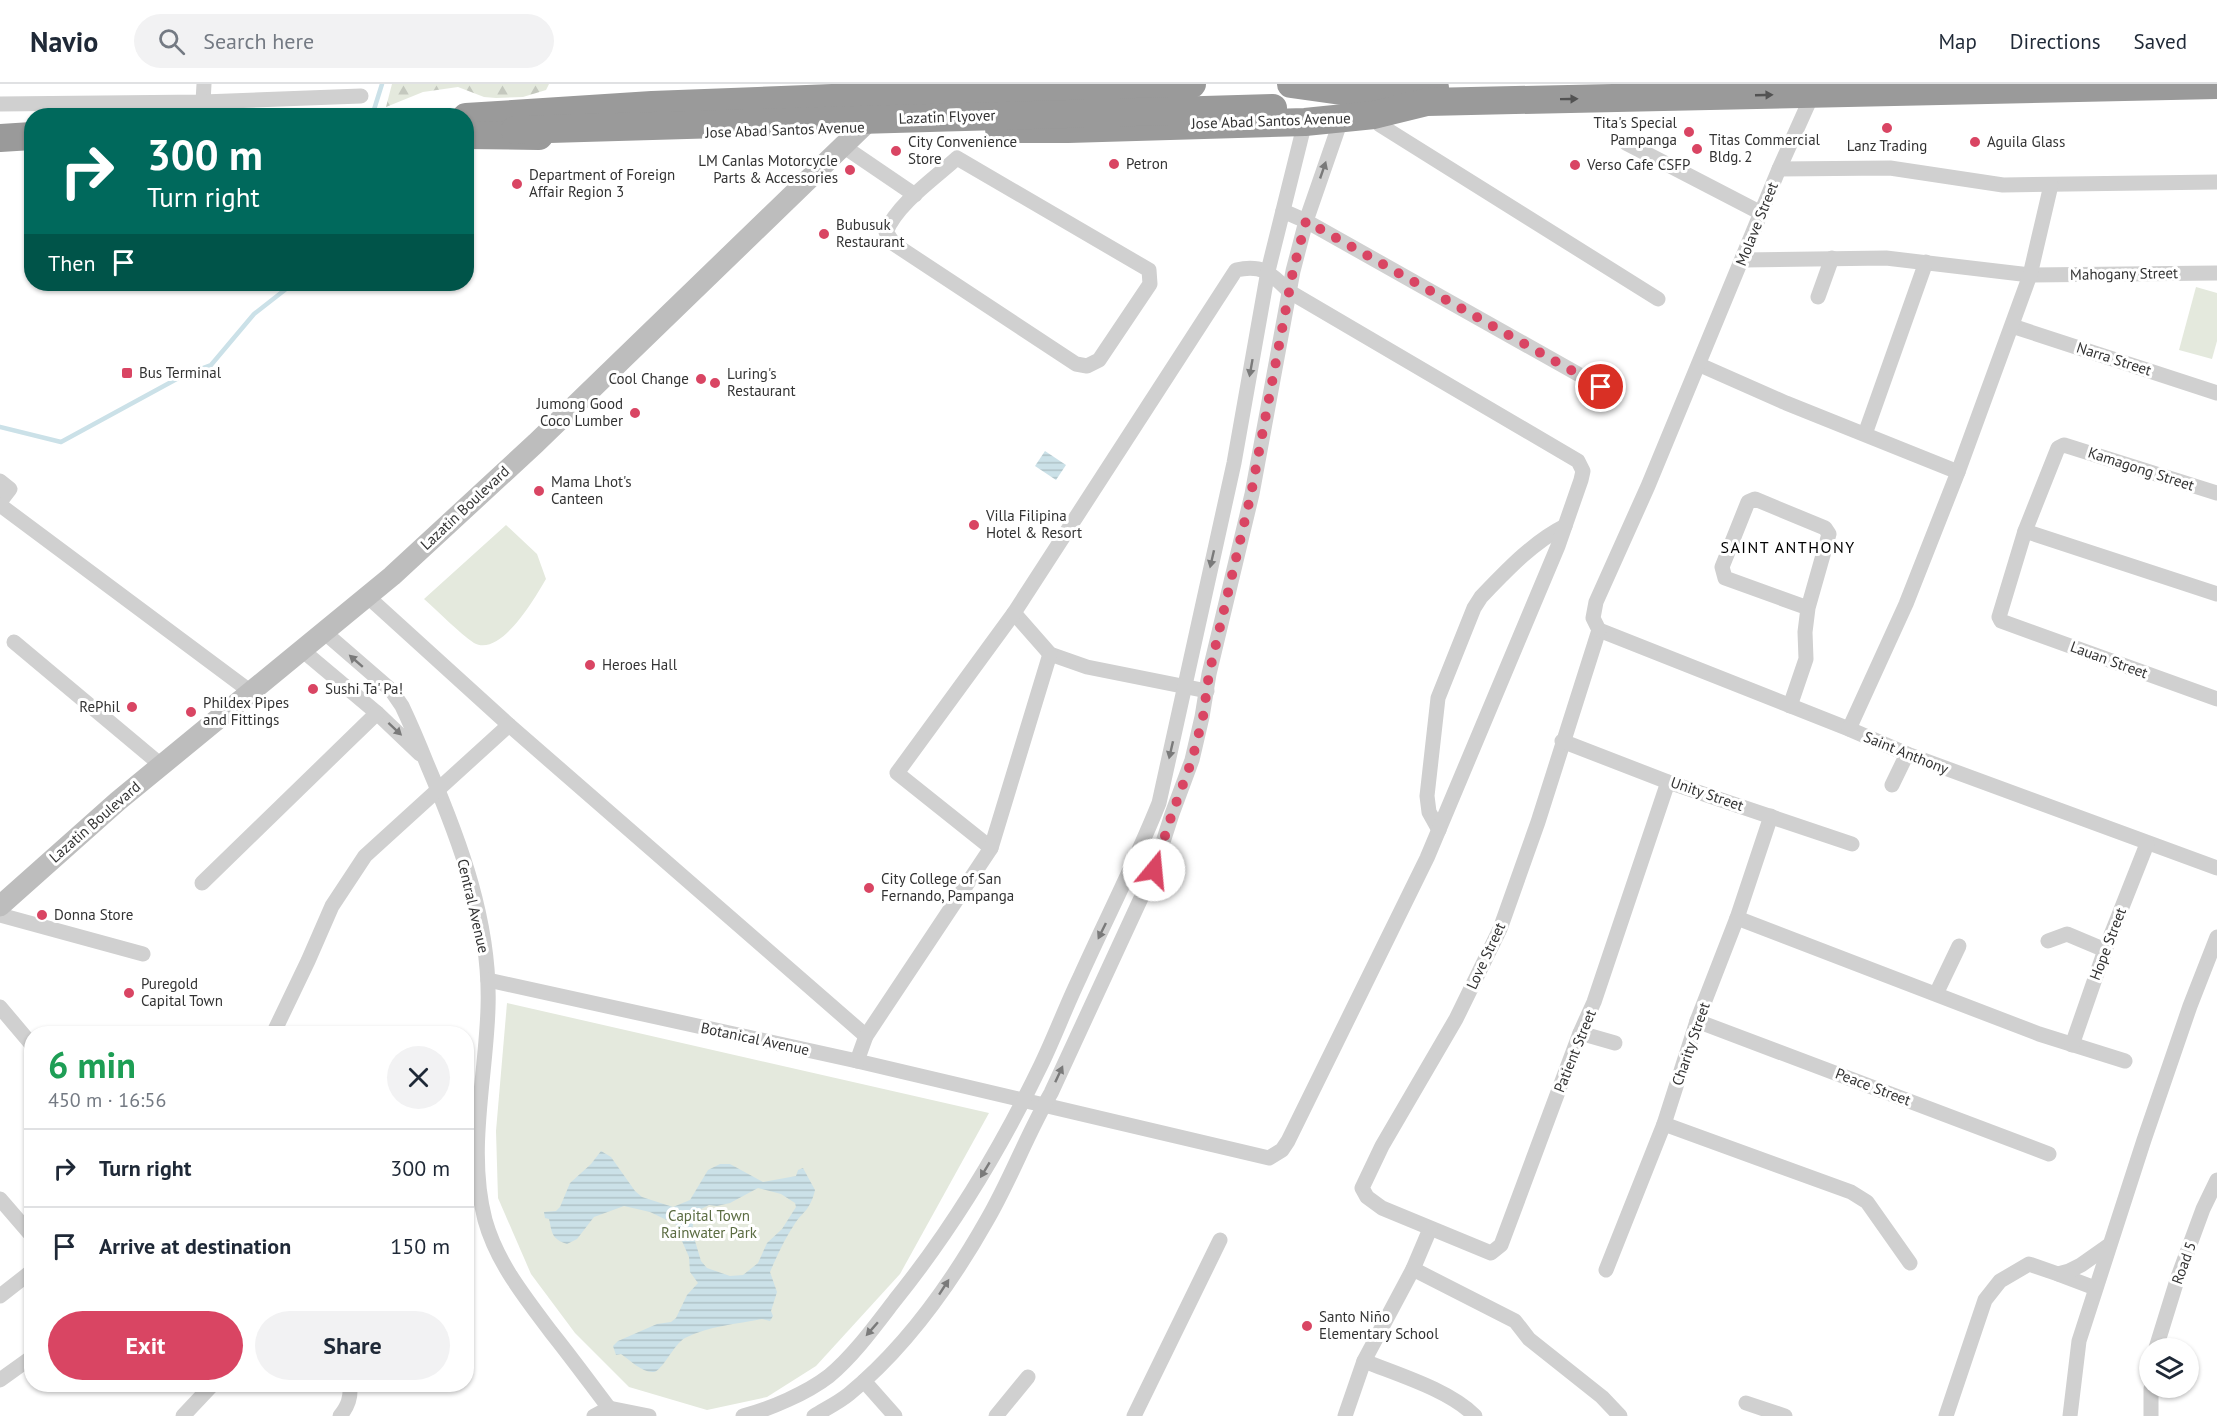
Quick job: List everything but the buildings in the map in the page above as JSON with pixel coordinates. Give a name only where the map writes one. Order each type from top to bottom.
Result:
[{"type":"highway","name":"Jose Abad Santos Avenue","points":[[474,117],[652,105],[851,98],[900,90],[1192,84]]},
{"type":"highway","name":"Jose Abad Santos Avenue","points":[[1341,91],[1544,84]]},
{"type":"highway","name":"Jose Abad Santos Avenue","points":[[474,134],[610,136],[864,130],[1068,129],[1341,120],[1374,115],[1427,102],[1685,91],[2217,85]]},
{"type":"highway","name":"Lazatin Flyover","points":[[474,133],[515,125],[1278,96],[1341,91]]},
{"type":"highway","name":"Lazatin Flyover","points":[[1278,96],[1329,108],[1427,102]]},
{"type":"highway","points":[[851,98],[866,111],[864,130]]},
{"type":"highway","name":"Lazatin Flyover","points":[[474,119],[515,125]]},
{"type":"highway","points":[[0,138],[24,136]]},
{"type":"highway","points":[[0,154],[24,153]]},
{"type":"main road","name":"Lazatin Boulevard","points":[[0,906],[161,765],[368,596],[536,443],[864,130],[900,90]]},
{"type":"street","points":[[203,102],[204,84]]},
{"type":"street","name":"Molave Street","points":[[1599,630],[1593,618],[1596,602],[1700,365],[1779,169],[1815,89]]},
{"type":"street","points":[[0,104],[203,102],[361,96]]},
{"type":"street","points":[[1374,115],[1380,125],[1658,299]]},
{"type":"street","points":[[814,1416],[847,1396],[898,1346],[946,1283],[988,1219],[1129,928],[1154,870],[1192,760],[1249,505],[1293,271],[1306,221],[1341,120]]},
{"type":"street","points":[[743,1416],[765,1410],[791,1398],[829,1376],[881,1318],[941,1239],[994,1154],[1023,1101],[1140,849],[1159,804],[1234,463],[1268,271],[1305,122]]},
{"type":"street","points":[[864,130],[915,195]]},
{"type":"street","points":[[1626,143],[1761,213]]},
{"type":"street","points":[[957,158],[1149,270],[1150,284],[1099,360],[1087,366],[1076,364],[894,244],[886,232],[890,222],[915,195],[957,158]]},
{"type":"street","points":[[1779,169],[1890,168],[2003,185],[2217,182]]},
{"type":"street","points":[[1849,729],[1906,604],[1958,472],[2030,275],[2051,185]]},
{"type":"street","points":[[1283,211],[1306,221],[1601,387]]},
{"type":"street","points":[[1818,297],[1832,258]]},
{"type":"street","name":"Mahogany Street","points":[[1743,260],[1887,258],[2030,275],[2217,273]]},
{"type":"street","points":[[1865,434],[1926,262]]},
{"type":"street","points":[[991,848],[897,772],[1014,613],[1236,270],[1250,267],[1268,271],[1290,292],[1578,461],[1583,471],[1565,526],[1439,830]]},
{"type":"street","name":"Narra Street","points":[[2012,326],[2217,393]]},
{"type":"street","points":[[1700,365],[1786,403],[1958,472]]},
{"type":"street","name":"Kamagong Street","points":[[2025,531],[2058,448],[2064,445],[2217,493]]},
{"type":"street","points":[[0,481],[10,489],[0,503],[251,692]]},
{"type":"street","points":[[1790,706],[1806,659],[1805,632],[1808,609],[1830,534],[1828,530],[1755,499],[1751,500],[1748,502],[1722,567],[1722,573],[1725,578],[1808,609]]},
{"type":"street","points":[[1439,830],[1429,812],[1427,796],[1438,698],[1447,673],[1474,608],[1481,597],[1537,544],[1549,534],[1565,526]]},
{"type":"street","points":[[2025,531],[2217,594]]},
{"type":"street","name":"Lauan Street","points":[[2025,531],[1999,612],[2001,621],[2217,699]]},
{"type":"street","points":[[368,596],[509,725],[866,1036]]},
{"type":"street","points":[[1014,613],[1050,654],[1087,666],[1207,691]]},
{"type":"street","name":"Saint Anthony","points":[[1599,630],[1907,754],[2217,868]]},
{"type":"street","name":"Love Street","points":[[1430,1229],[1382,1208],[1367,1197],[1362,1188],[1382,1146],[1456,1019],[1500,929],[1530,848],[1599,630]]},
{"type":"street","name":"Central Avenue","points":[[324,632],[391,690],[402,705],[454,831],[479,916],[488,980],[477,1157],[479,1191],[485,1220],[493,1245],[517,1287],[610,1412]]},
{"type":"street","points":[[14,642],[161,765]]},
{"type":"street","name":"Central Avenue","points":[[302,650],[377,713],[425,758]]},
{"type":"street","points":[[857,1061],[866,1036],[991,848],[1050,654]]},
{"type":"street","points":[[202,883],[377,713]]},
{"type":"street","points":[[277,1026],[332,906],[365,856],[509,725]]},
{"type":"street","name":"Unity Street","points":[[1562,741],[1668,782],[1852,844]]},
{"type":"street","points":[[1892,784],[1907,754]]},
{"type":"street","name":"Patient Street","points":[[1430,1229],[1491,1253],[1501,1245],[1580,1033],[1594,1002],[1668,782]]},
{"type":"street","name":"Charity Street","points":[[1606,1270],[1664,1124],[1697,1021],[1737,918],[1771,816]]},
{"type":"street","name":"Botanical Avenue","points":[[488,980],[857,1061],[1269,1158],[1276,1155],[1288,1141],[1439,830]]},
{"type":"street","name":"Hope Street","points":[[2072,1045],[2105,950],[2147,844]]},
{"type":"street","points":[[0,915],[143,954]]},
{"type":"street","points":[[1737,918],[2072,1045],[2125,1061]]},
{"type":"street","points":[[2048,941],[2067,934],[2105,950]]},
{"type":"street","points":[[2070,1416],[2079,1341],[2095,1288],[2186,1017],[2217,937]]},
{"type":"street","points":[[1936,994],[1959,946]]},
{"type":"street","points":[[0,1007],[24,1036]]},
{"type":"street","name":"Peace Street","points":[[1697,1021],[2049,1154]]},
{"type":"street","points":[[1580,1033],[1615,1043]]},
{"type":"street","points":[[1664,1124],[1851,1192],[1867,1202],[1910,1263]]},
{"type":"street","name":"Road 5","points":[[2159,1338],[2178,1277],[2203,1209],[2217,1180]]},
{"type":"street","points":[[0,1199],[24,1227]]},
{"type":"street","points":[[1345,1416],[1364,1362],[1413,1269],[1430,1229]]},
{"type":"street","points":[[1134,1416],[1220,1240]]},
{"type":"street","points":[[2058,1274],[2081,1265],[2108,1246]]},
{"type":"street","points":[[1946,1416],[1985,1300],[2000,1281],[2029,1264],[2095,1288]]},
{"type":"street","points":[[1413,1269],[1515,1321],[1529,1339],[1602,1397],[1620,1416]]},
{"type":"street","points":[[0,1296],[24,1277]]},
{"type":"street","points":[[1364,1362],[1425,1386],[1465,1406],[1475,1416]]},
{"type":"street","points":[[0,1380],[24,1363]]},
{"type":"street","points":[[996,1416],[1028,1377]]},
{"type":"street","points":[[864,1381],[895,1416]]},
{"type":"street","points":[[183,1416],[206,1392]]},
{"type":"street","points":[[340,1416],[347,1406],[351,1392]]},
{"type":"street","points":[[2151,1398],[2151,1416]]},
{"type":"street","points":[[1746,1403],[1784,1416]]},
{"type":"street","points":[[594,1416],[610,1412],[649,1416]]},
{"type":"green space","points":[[392,84],[549,84],[546,90],[523,97],[496,98],[484,97],[458,87],[423,92],[386,107]]},
{"type":"green space","points":[[2196,287],[2217,293],[2217,341],[2212,359],[2179,350]]},
{"type":"green space","points":[[506,525],[537,554],[546,579],[526,611],[506,634],[495,642],[484,645],[474,643],[424,599]]},
{"type":"green space","name":"Capital Town Rainwater Park","points":[[507,1003],[989,1113],[900,1274],[816,1366],[767,1397],[707,1410],[629,1387],[575,1333],[531,1274],[498,1198],[496,1131]]},
{"type":"water","points":[[1045,451],[1066,465],[1056,480],[1035,466]]},
{"type":"water","points":[[601,1151],[611,1157],[635,1191],[642,1197],[673,1207],[690,1200],[708,1170],[720,1164],[730,1164],[763,1182],[796,1176],[798,1170],[803,1168],[815,1190],[811,1202],[790,1231],[770,1272],[777,1292],[770,1321],[762,1319],[694,1334],[681,1341],[661,1367],[654,1372],[641,1368],[621,1354],[616,1355],[613,1346],[618,1341],[657,1324],[671,1322],[676,1318],[687,1295],[698,1283],[690,1272],[689,1257],[682,1241],[682,1230],[677,1225],[650,1212],[624,1206],[594,1217],[577,1239],[567,1244],[555,1237],[544,1212],[556,1211],[560,1207],[570,1183],[591,1164]],"holes":[[[758,1188],[781,1194],[795,1203],[796,1207],[782,1229],[767,1243],[758,1263],[743,1275],[730,1276],[707,1268],[701,1261],[692,1231],[695,1212],[709,1205],[730,1203]]]},
{"type":"waterway","points":[[374,108],[382,84]]},
{"type":"waterway","points":[[0,427],[61,442],[184,375],[211,365],[254,314],[283,291]]},
{"type":"place","name":"Lanz Trading","points":[[1887,128]]},
{"type":"place","name":"Tita's Special Pampanga","points":[[1689,132]]},
{"type":"place","name":"Aguila Glass","points":[[1975,142]]},
{"type":"place","name":"Titas Commercial Bldg. 2","points":[[1697,149]]},
{"type":"place","name":"City Convenience Store","points":[[896,151]]},
{"type":"place","name":"Petron","points":[[1114,164]]},
{"type":"place","name":"Verso Cafe CSFP","points":[[1575,165]]},
{"type":"place","name":"LM Canlas Motorcycle Parts & Accessories","points":[[850,170]]},
{"type":"place","name":"Department of Foreign Affair Region 3","points":[[517,184]]},
{"type":"place","name":"Bubusuk Restaurant","points":[[824,234]]},
{"type":"place","name":"Bus Terminal","points":[[127,373]]},
{"type":"place","name":"Cool Change","points":[[701,379]]},
{"type":"place","name":"Luring's Restaurant","points":[[715,383]]},
{"type":"place","name":"Jumong Good Coco Lumber","points":[[635,413]]},
{"type":"place","name":"Mama Lhot's Canteen","points":[[539,491]]},
{"type":"place","name":"Villa Filipina Hotel & Resort","points":[[974,525]]},
{"type":"place","name":"Heroes Hall","points":[[590,665]]},
{"type":"place","name":"Sushi Ta' Pa!","points":[[313,689]]},
{"type":"place","name":"RePhil","points":[[132,707]]},
{"type":"place","name":"Phildex Pipes and Fittings","points":[[191,712]]},
{"type":"place","name":"City College of San Fernando, Pampanga","points":[[869,888]]},
{"type":"place","name":"Donna Store","points":[[42,915]]},
{"type":"place","name":"Puregold Capital Town","points":[[129,993]]},
{"type":"place","name":"Santo Niño Elementary School","points":[[1307,1326]]},
{"type":"district","name":"SAINT ANTHONY","points":[[1788,547]]},
{"type":"route","points":[[1154,870],[1192,760],[1203,717],[1209,674],[1238,555],[1293,271],[1306,221],[1601,387]]}]
